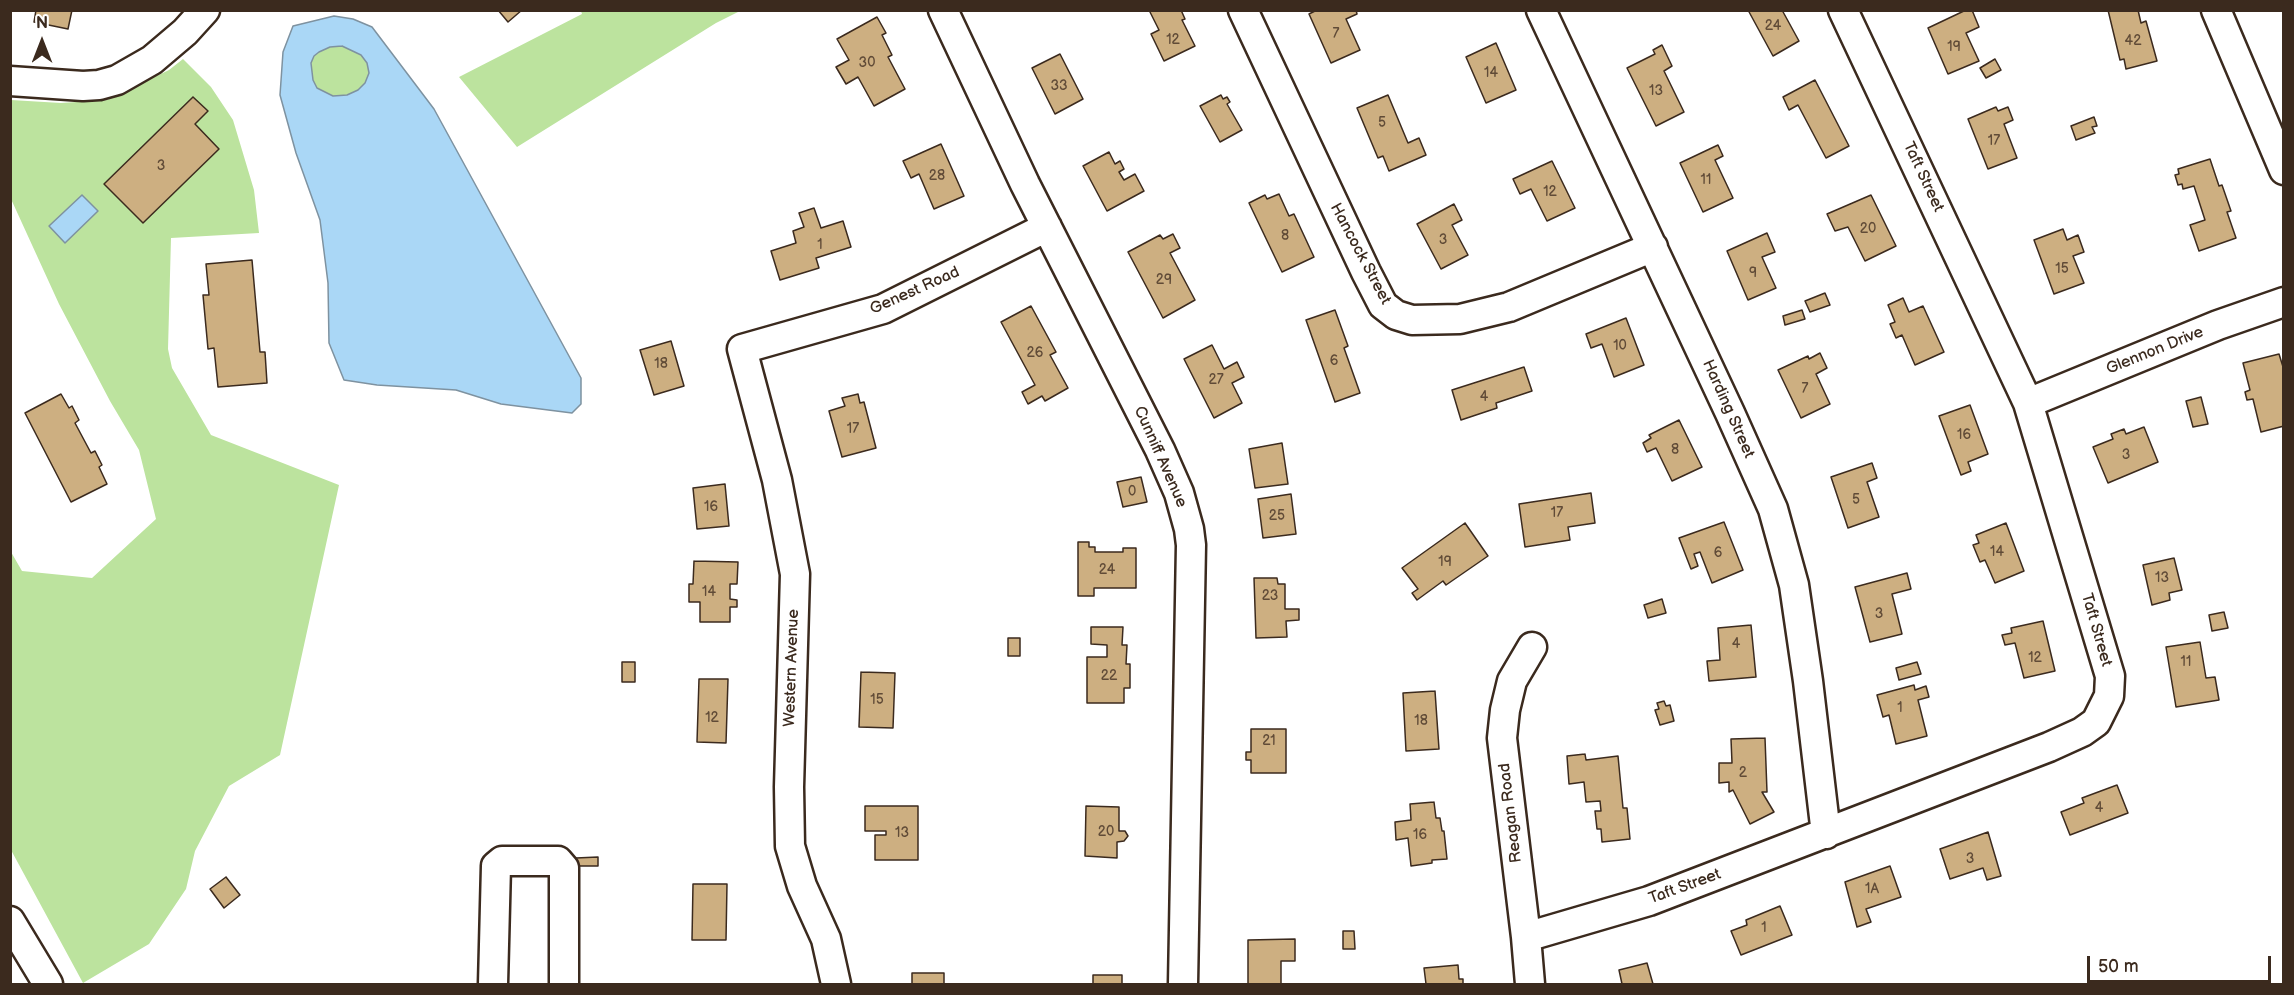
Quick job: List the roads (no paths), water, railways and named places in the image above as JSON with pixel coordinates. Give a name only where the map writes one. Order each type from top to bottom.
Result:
[{"type":"street","points":[[10,81],[83,86],[117,80],[152,60],[185,32],[205,10]]},
{"type":"street","name":"Cunniff Avenue","points":[[943,10],[1047,227],[1160,450],[1179,493],[1189,529],[1191,545],[1183,984]]},
{"type":"street","name":"Hancock Street","points":[[1243,10],[1366,272],[1383,305],[1396,315],[1412,320],[1460,319],[1509,307],[1653,247]]},
{"type":"street","name":"Harding Street","points":[[1541,10],[1773,509],[1794,585],[1826,834]]},
{"type":"street","name":"Taft Street","points":[[1526,937],[1649,901],[2068,739],[2096,722],[2109,696],[2110,676],[2028,403],[1843,10]]},
{"type":"street","points":[[2216,10],[2283,170]]},
{"type":"street","name":"Genest Road","points":[[742,350],[883,309],[1047,227]]},
{"type":"street","name":"Glennon Drive","points":[[2028,403],[2218,325],[2283,302]]},
{"type":"street","name":"Western Avenue","points":[[742,350],[777,480],[795,574],[789,787],[790,846],[802,886],[826,939],[836,984]]},
{"type":"street","name":"Reagan Road","points":[[1530,984],[1502,738],[1505,710],[1512,681],[1533,647]]},
{"type":"street","points":[[493,984],[496,866],[502,861],[558,861],[564,868],[564,984]]},
{"type":"street","points":[[10,921],[48,984]]},
{"type":"water","points":[[334,16],[353,19],[372,27],[434,109],[581,378],[581,404],[572,413],[501,404],[456,390],[377,385],[344,380],[329,343],[328,283],[320,220],[296,153],[280,95],[283,52],[293,26]],"holes":[[[342,46],[361,55],[367,63],[369,73],[365,83],[358,90],[347,95],[333,96],[317,88],[313,80],[311,63],[319,52],[330,47]]]},
{"type":"water","points":[[82,195],[98,211],[65,243],[49,226]]}]
